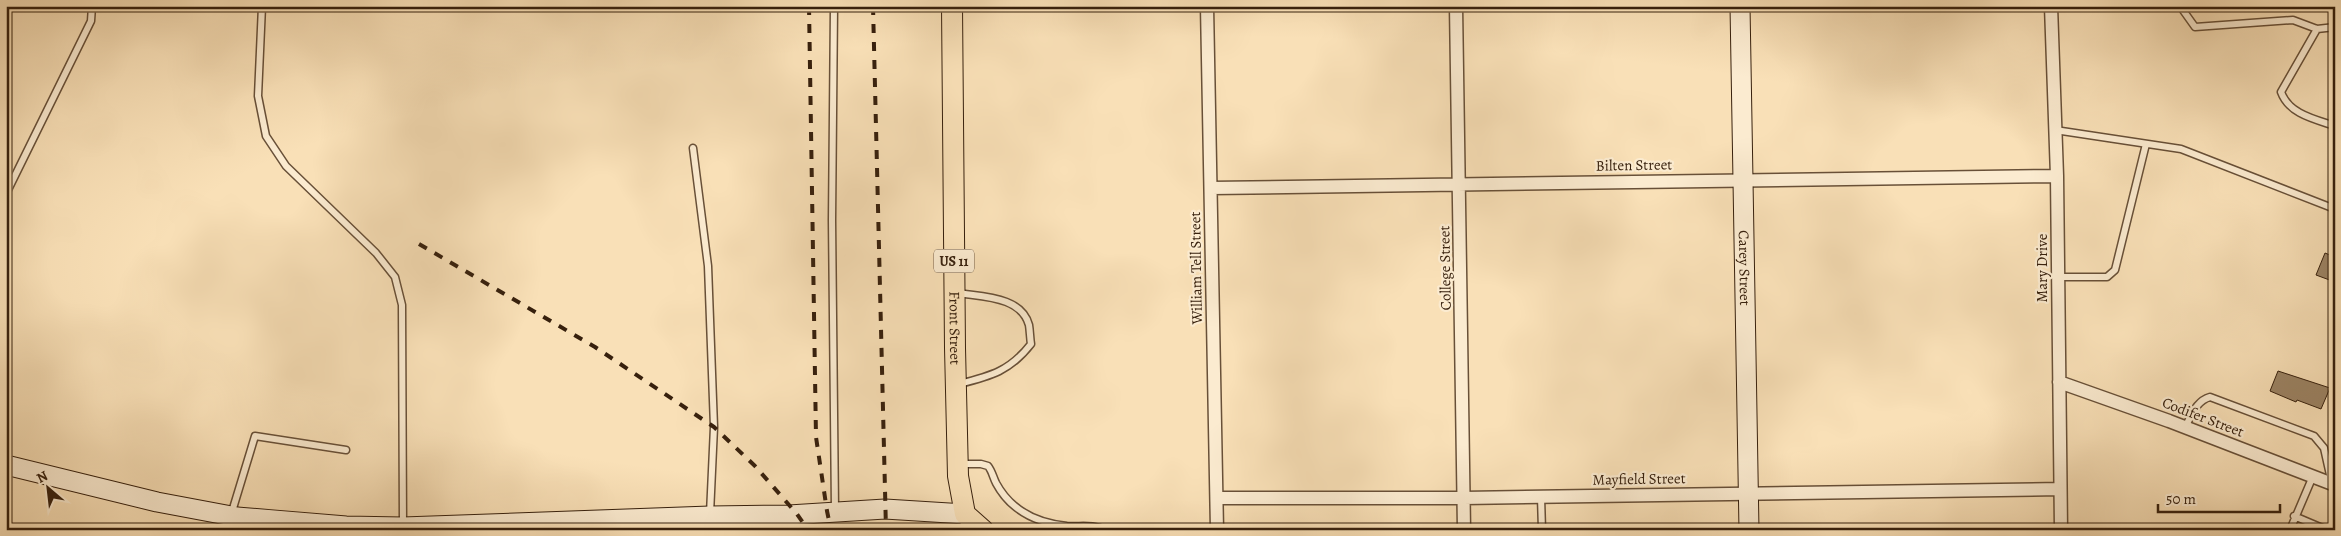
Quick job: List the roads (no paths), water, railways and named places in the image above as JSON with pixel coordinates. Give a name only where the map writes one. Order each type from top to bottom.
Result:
[{"type":"main road","name":"Front Street","points":[[952,6],[954,292],[958,464],[966,522]]},
{"type":"main road","name":"Carey Street","points":[[1740,6],[1750,530]]},
{"type":"main road","points":[[6,465],[157,502],[231,516],[346,526],[403,529],[710,516],[789,522],[835,512],[885,509],[966,522],[983,530]]},
{"type":"street","name":"William Tell Street","points":[[1207,6],[1218,498],[1217,530]]},
{"type":"street","name":"College Street","points":[[1456,6],[1464,530]]},
{"type":"street","name":"Mary Drive","points":[[2051,6],[2057,176],[2061,530]]},
{"type":"street","name":"Bilten Street","points":[[1211,188],[2057,176]]},
{"type":"street","name":"Codifer Street","points":[[2059,382],[2185,427],[2334,485]]},
{"type":"street","name":"Mayfield Street","points":[[1218,498],[1464,498],[2060,489]]},
{"type":"lane","points":[[6,194],[91,21],[92,6]]},
{"type":"lane","points":[[262,6],[258,96],[266,136],[286,166],[376,253],[395,277],[402,305],[403,529]]},
{"type":"lane","points":[[834,6],[832,220],[835,512]]},
{"type":"lane","points":[[2180,6],[2195,27],[2293,20],[2317,29],[2335,27]]},
{"type":"lane","points":[[2317,29],[2281,92],[2285,103],[2304,116],[2335,126]]},
{"type":"lane","points":[[2055,130],[2182,149],[2335,209]]},
{"type":"lane","points":[[2058,277],[2107,277],[2115,270],[2146,144]]},
{"type":"lane","points":[[693,148],[708,266],[714,427],[710,516]]},
{"type":"lane","points":[[954,292],[1002,300],[1020,309],[1029,324],[1031,344],[1020,358],[993,376],[956,385]]},
{"type":"lane","points":[[2185,427],[2196,406],[2201,401],[2210,397],[2305,433],[2317,439],[2324,448],[2334,485]]},
{"type":"lane","points":[[231,516],[255,436],[346,450]]},
{"type":"lane","points":[[958,464],[986,464],[997,484],[1018,509],[1029,517],[1061,528],[1086,526],[1106,530]]},
{"type":"lane","points":[[2290,530],[2294,516],[2313,476]]},
{"type":"lane","points":[[1541,497],[1542,530]]},
{"type":"lane","points":[[2294,516],[2327,530]]},
{"type":"railway","points":[[809,6],[816,437],[831,530]]},
{"type":"railway","points":[[873,6],[886,530]]},
{"type":"railway","points":[[419,244],[595,347],[714,427],[755,466],[797,514],[808,530]]}]
